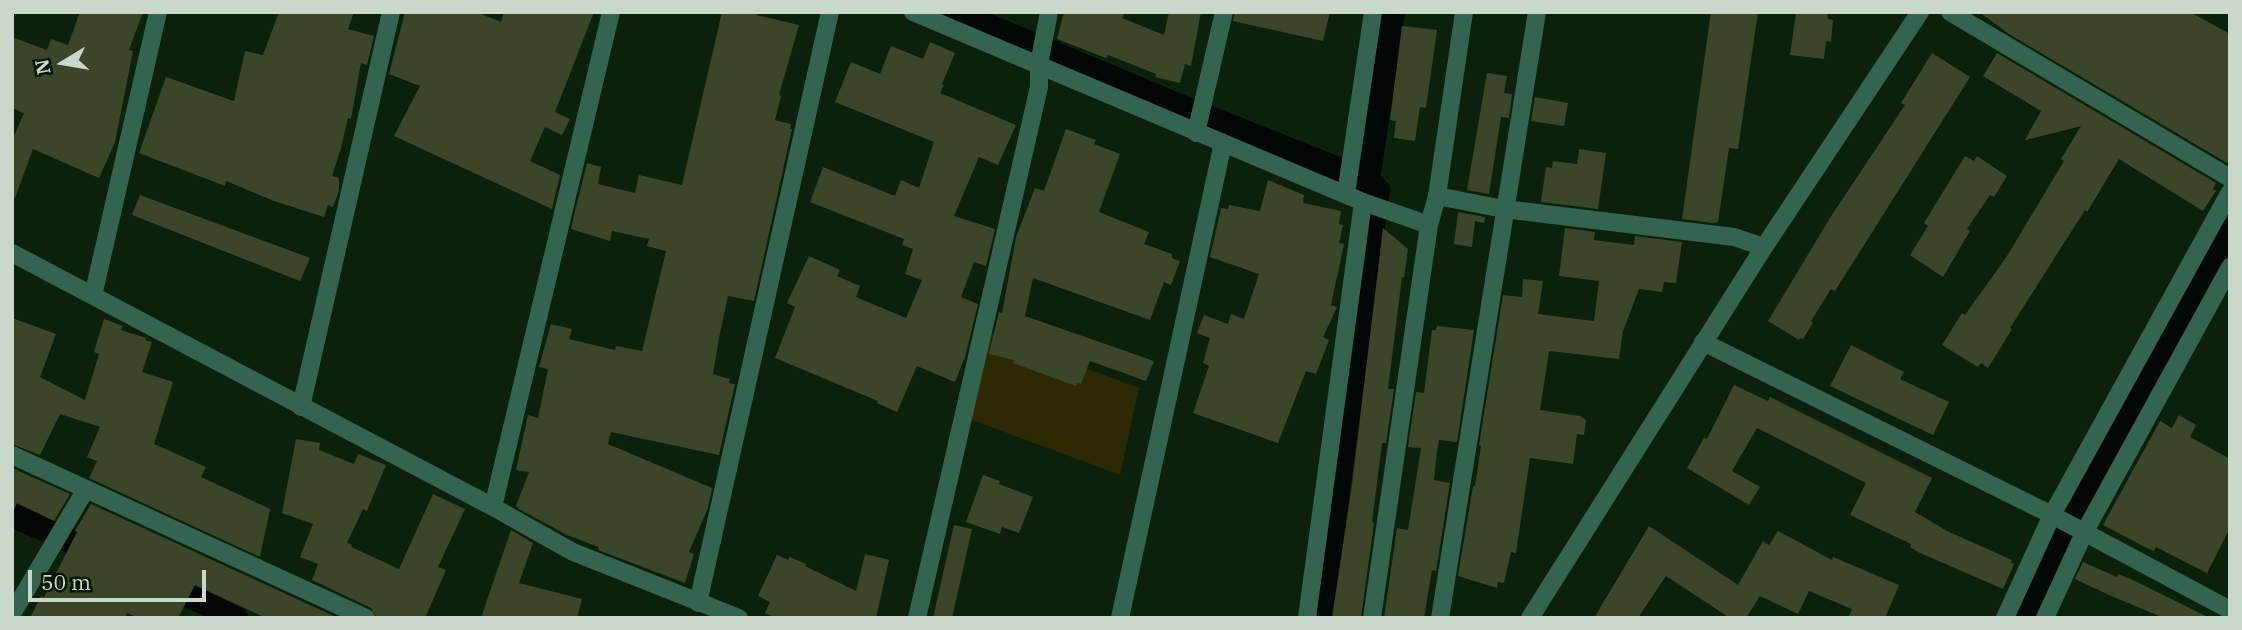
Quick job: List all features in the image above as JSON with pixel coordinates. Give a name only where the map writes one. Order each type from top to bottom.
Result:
[{"type":"street","points":[[93,296],[158,12]]},
{"type":"street","points":[[301,407],[391,12]]},
{"type":"street","points":[[492,506],[611,12]]},
{"type":"street","points":[[698,603],[830,12]]},
{"type":"street","points":[[912,12],[1363,202],[1429,225]]},
{"type":"street","points":[[917,618],[1039,87],[1039,64],[1049,12]]},
{"type":"street","points":[[1196,133],[1224,12]]},
{"type":"street","points":[[1346,194],[1373,12]]},
{"type":"street","points":[[1372,618],[1429,225],[1437,196],[1464,12]]},
{"type":"street","points":[[1440,618],[1536,12]]},
{"type":"street","points":[[1530,618],[1764,247],[1920,12]]},
{"type":"street","points":[[1950,12],[2230,178]]},
{"type":"street","points":[[1120,618],[1223,143]]},
{"type":"street","points":[[2005,618],[2230,192]]},
{"type":"street","points":[[1437,196],[1504,209],[1734,237],[1764,247]]},
{"type":"street","points":[[1307,618],[1363,202]]},
{"type":"street","points":[[12,253],[492,506],[573,552],[739,618]]},
{"type":"street","points":[[2045,618],[2081,531],[2230,267]]},
{"type":"street","points":[[1703,342],[2057,518],[2230,610]]},
{"type":"street","points":[[12,455],[366,618]]},
{"type":"street","points":[[12,614],[86,489]]},
{"type":"shaded area","points":[[980,329],[1139,388],[1120,475],[959,415]]},
{"type":"building","points":[[80,12],[143,12],[129,50],[133,51],[115,142],[99,178],[33,149],[15,198],[12,198],[12,141],[24,113],[12,108],[12,37],[47,50],[51,39],[68,45]]},
{"type":"building","points":[[279,12],[354,12],[348,29],[374,36],[367,65],[361,63],[351,119],[348,118],[332,176],[339,178],[339,191],[333,207],[328,205],[324,217],[274,201],[226,181],[225,186],[139,153],[166,77],[234,101],[245,51],[263,55]]},
{"type":"building","points":[[405,12],[476,12],[501,22],[504,12],[594,12],[555,112],[570,119],[562,135],[545,127],[530,161],[560,175],[552,209],[394,136],[420,86],[389,74]]},
{"type":"building","points":[[722,12],[757,12],[756,15],[799,25],[779,95],[781,96],[775,120],[791,124],[792,129],[754,301],[728,296],[719,338],[713,374],[730,379],[729,383],[735,384],[719,455],[611,432],[608,444],[712,488],[708,508],[689,552],[694,554],[685,583],[598,550],[599,547],[567,535],[519,509],[516,506],[529,472],[516,470],[528,415],[538,418],[548,369],[539,367],[551,324],[572,329],[569,339],[615,350],[616,346],[642,351],[666,251],[647,246],[649,239],[612,231],[610,241],[571,229],[574,215],[587,163],[601,167],[598,184],[635,193],[639,175],[682,185]]},
{"type":"building","points":[[1064,12],[1125,12],[1122,18],[1164,35],[1169,12],[1201,12],[1191,66],[1185,64],[1180,83],[1155,77],[1156,74],[1108,55],[1106,58],[1057,39]]},
{"type":"building","points":[[1235,12],[1330,12],[1323,41],[1233,21]]},
{"type":"building","points":[[1711,12],[1758,12],[1738,149],[1729,148],[1718,222],[1713,223],[1682,219]]},
{"type":"building","points":[[1796,12],[1827,12],[1828,19],[1833,20],[1831,42],[1826,41],[1824,59],[1790,55]]},
{"type":"building","points":[[1979,12],[2190,12],[2230,34],[2230,159],[2227,163],[2009,34]]},
{"type":"building","points":[[1402,26],[1437,30],[1426,108],[1420,107],[1415,141],[1394,138],[1396,121],[1390,120]]},
{"type":"building","points":[[930,42],[955,53],[940,93],[1016,125],[998,165],[979,157],[954,216],[995,229],[986,266],[974,262],[961,297],[978,304],[965,357],[955,382],[917,366],[897,412],[877,403],[878,401],[775,358],[795,307],[787,303],[809,256],[840,270],[837,276],[860,286],[856,297],[906,318],[922,280],[905,274],[913,249],[902,245],[904,239],[810,202],[823,167],[895,196],[901,180],[919,188],[934,142],[835,102],[851,62],[880,74],[891,46],[923,59]]},
{"type":"building","points":[[1932,53],[1970,77],[1835,291],[1831,289],[1803,339],[1799,340],[1768,321],[1830,218],[1905,105],[1901,103]]},
{"type":"building","points":[[1997,53],[2216,183],[2213,189],[2216,191],[2203,211],[2119,159],[2010,328],[2012,329],[1988,368],[1981,363],[1978,367],[1942,345],[1962,313],[1965,315],[2007,256],[2064,161],[2061,159],[2081,126],[2025,140],[2041,111],[1983,76]]},
{"type":"building","points":[[1487,73],[1507,76],[1504,93],[1512,94],[1509,118],[1501,117],[1489,194],[1467,190]]},
{"type":"building","points":[[1535,97],[1568,103],[1564,126],[1531,121]]},
{"type":"building","points":[[1066,129],[1096,140],[1094,144],[1120,154],[1099,212],[1149,232],[1144,244],[1172,254],[1172,258],[1180,261],[1171,285],[1164,282],[1150,320],[1033,278],[1025,316],[1154,361],[1146,381],[1090,361],[1081,384],[1077,383],[1076,386],[1013,363],[1014,360],[989,354],[999,312],[1002,313],[1016,237],[1035,188],[1044,191]]},
{"type":"building","points":[[1579,149],[1606,153],[1598,209],[1541,202],[1546,167],[1552,168],[1553,161],[1577,164]]},
{"type":"building","points":[[1965,156],[1974,161],[1977,156],[2007,176],[1994,197],[1990,195],[1967,229],[1970,231],[1943,277],[1910,255],[1928,226],[1924,223]]},
{"type":"building","points":[[1268,180],[1304,195],[1303,203],[1341,211],[1339,224],[1343,225],[1339,243],[1344,244],[1331,305],[1337,307],[1323,337],[1329,340],[1316,374],[1306,371],[1278,443],[1193,413],[1209,366],[1203,363],[1210,338],[1197,333],[1204,315],[1228,324],[1231,314],[1244,319],[1259,274],[1210,257],[1221,208],[1228,209],[1229,205],[1260,211]]},
{"type":"building","points":[[140,195],[310,258],[300,281],[132,215]]},
{"type":"building","points":[[1458,212],[1485,217],[1484,223],[1475,221],[1472,247],[1454,244]]},
{"type":"building","points":[[1383,228],[1408,249],[1388,389],[1394,389],[1386,443],[1382,443],[1361,618],[1332,618],[1352,485]]},
{"type":"building","points":[[1565,228],[1595,232],[1594,240],[1634,245],[1635,236],[1682,242],[1676,283],[1664,282],[1662,292],[1639,289],[1623,331],[1619,359],[1549,351],[1540,410],[1580,416],[1586,420],[1584,435],[1577,434],[1573,464],[1530,458],[1516,553],[1511,552],[1504,583],[1498,582],[1497,588],[1458,576],[1475,486],[1503,295],[1522,297],[1523,279],[1543,281],[1538,314],[1594,321],[1599,281],[1559,276]]},
{"type":"building","points":[[12,318],[56,334],[40,377],[85,400],[99,354],[94,352],[104,319],[123,326],[121,330],[152,342],[142,372],[173,382],[154,444],[206,467],[201,477],[270,509],[260,557],[89,478],[97,461],[87,457],[100,427],[60,414],[40,455],[12,444]]},
{"type":"building","points":[[1437,326],[1474,330],[1457,442],[1439,440],[1437,451],[1434,480],[1450,483],[1436,571],[1432,570],[1424,618],[1384,618],[1397,528],[1408,530],[1421,448],[1408,447],[1416,392],[1424,393],[1432,330],[1436,330]]},
{"type":"building","points":[[1851,345],[1904,372],[1900,379],[1949,402],[1933,435],[1830,386]]},
{"type":"building","points":[[1734,385],[1768,401],[1770,397],[1932,478],[1915,512],[1947,531],[2012,560],[2014,564],[2003,589],[1918,552],[1910,547],[1911,544],[1850,515],[1866,483],[1757,428],[1732,471],[1760,487],[1749,505],[1687,468],[1704,438],[1707,439]]},
{"type":"building","points":[[2179,415],[2196,425],[2190,437],[2230,459],[2230,528],[2207,573],[2156,547],[2154,551],[2147,548],[2103,525],[2160,421],[2172,428]]},
{"type":"building","points":[[296,439],[320,443],[319,450],[354,464],[358,454],[386,465],[367,511],[363,509],[347,543],[399,569],[433,494],[465,509],[438,567],[446,570],[425,618],[377,618],[371,608],[312,580],[318,564],[300,557],[313,524],[282,513]]},
{"type":"building","points":[[12,468],[70,494],[54,521],[17,503],[12,514]]},
{"type":"building","points":[[983,475],[1033,497],[1019,533],[1002,527],[1000,534],[966,522]]},
{"type":"building","points":[[91,504],[338,618],[266,618],[195,585],[178,618],[139,618],[127,613],[125,618],[30,618],[41,596],[44,597],[77,532],[75,531]]},
{"type":"building","points":[[954,525],[972,529],[952,618],[933,618]]},
{"type":"building","points":[[1649,526],[1738,585],[1763,541],[1769,545],[1778,531],[1832,560],[1833,557],[1899,585],[1885,618],[1848,618],[1852,609],[1809,591],[1798,614],[1760,596],[1746,618],[1730,618],[1666,576],[1638,618],[1594,618]]},
{"type":"building","points":[[511,530],[533,543],[519,583],[582,599],[577,618],[481,618]]},
{"type":"building","points":[[865,554],[889,560],[876,618],[776,618],[765,613],[770,602],[758,596],[777,555],[806,564],[805,566],[856,591]]},
{"type":"building","points":[[2083,562],[2117,577],[2118,574],[2135,581],[2210,618],[2164,618],[2109,595],[2075,579]]},
{"type":"waterway","points":[[956,12],[1368,181]]},
{"type":"waterway","points":[[1321,618],[1378,190],[1368,181],[1393,12]]},
{"type":"waterway","points":[[2028,618],[2078,508],[2230,231]]},
{"type":"waterway","points":[[12,515],[101,555]]},
{"type":"waterway","points":[[159,582],[236,618]]}]
